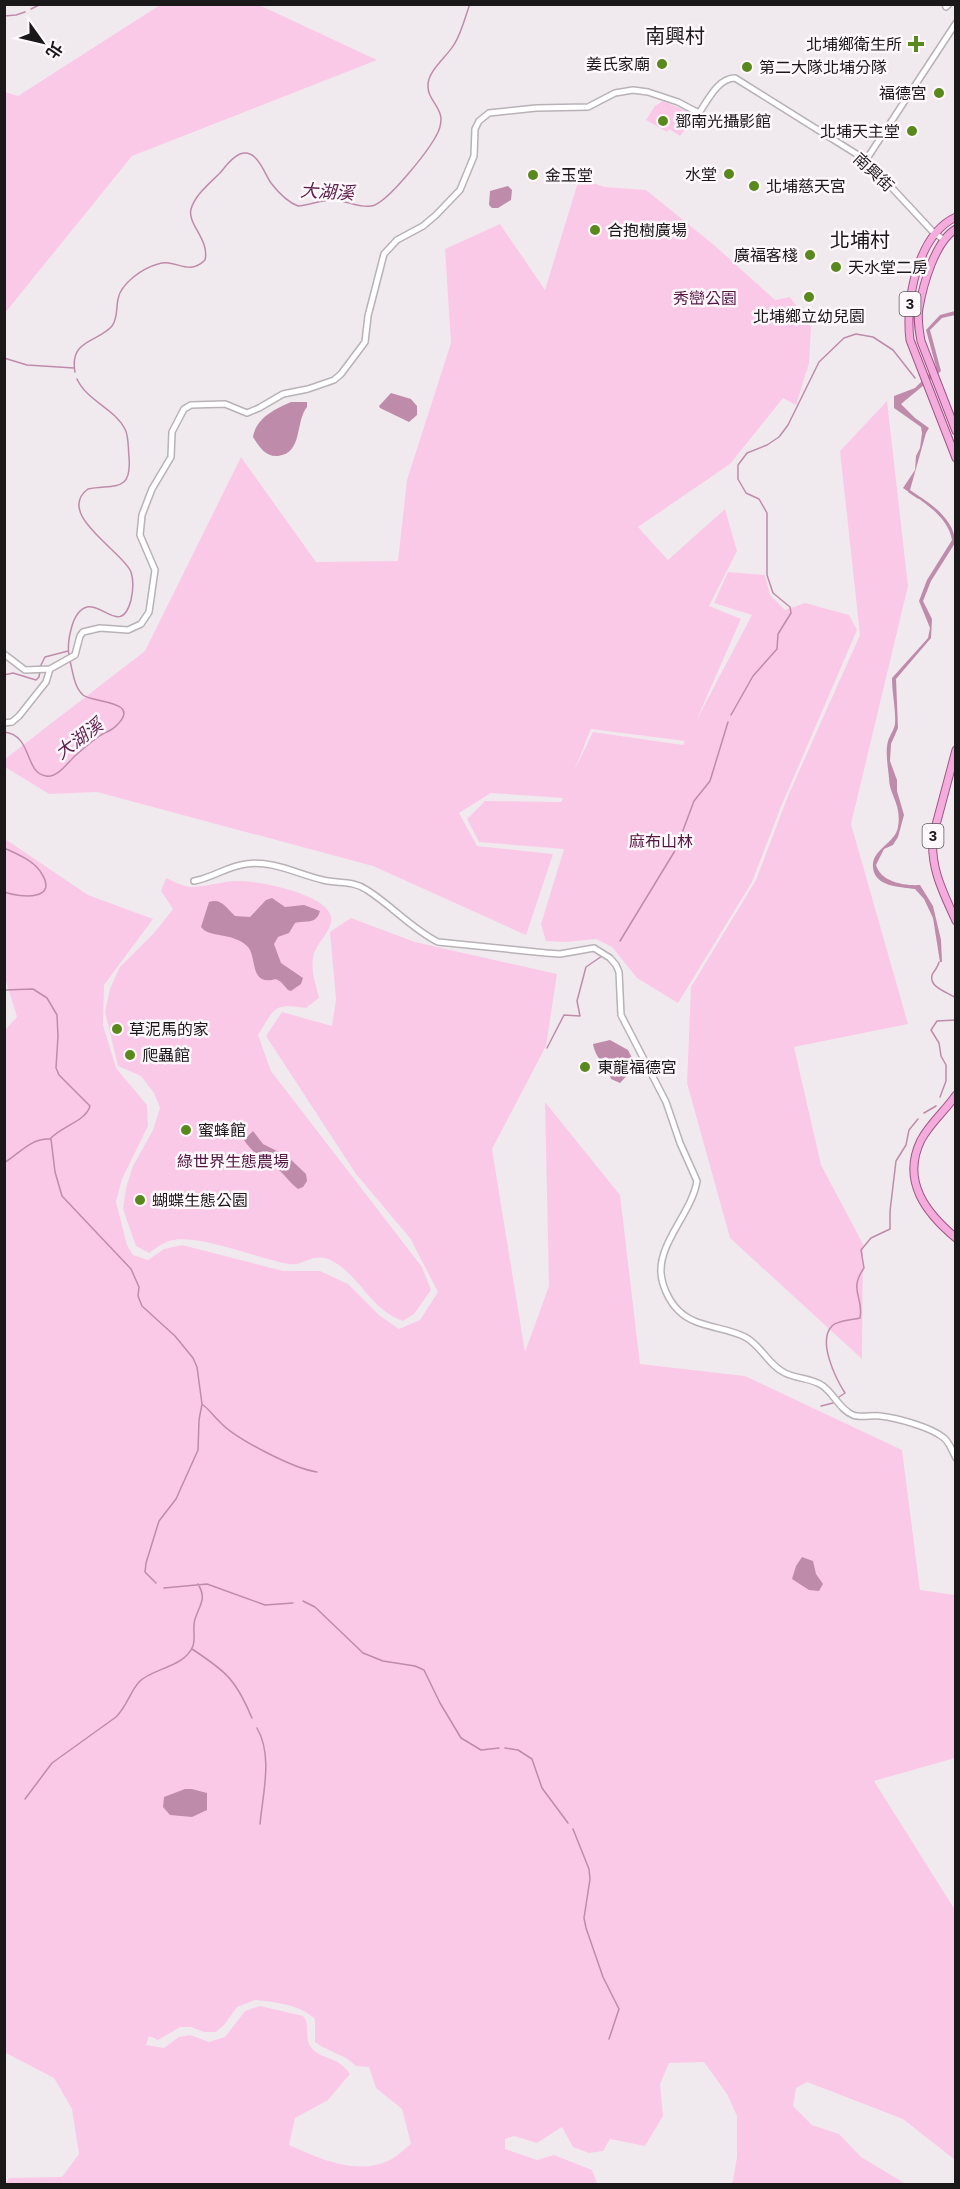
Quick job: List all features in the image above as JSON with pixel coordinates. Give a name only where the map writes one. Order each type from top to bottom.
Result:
[{"type":"main road","name":"3","points":[[956,217],[942,224],[934,233],[922,255],[909,307],[910,340],[956,458]]},
{"type":"main road","name":"3","points":[[956,229],[943,239],[933,257],[919,309],[918,328],[956,431]]},
{"type":"main road","name":"3","points":[[956,750],[933,836],[932,850],[932,860],[956,921]]},
{"type":"main road","points":[[956,1095],[921,1140],[914,1159],[916,1186],[923,1204],[938,1223],[956,1238]]},
{"type":"street","points":[[866,160],[956,23]]},
{"type":"street","name":"南興街","points":[[50,669],[76,653],[83,632],[100,628],[128,630],[141,624],[149,612],[155,570],[140,535],[142,515],[152,489],[171,457],[172,432],[183,408],[190,405],[221,404],[247,413],[283,394],[308,389],[338,377],[364,342],[368,316],[384,254],[397,240],[423,226],[460,190],[474,156],[474,132],[479,121],[489,113],[536,108],[588,108],[615,93],[633,90],[667,98],[699,112],[722,82],[728,78],[735,78],[866,160],[934,233],[943,239]]},
{"type":"street","points":[[4,654],[22,669],[50,669],[43,686],[19,716],[12,722],[4,723]]},
{"type":"street","points":[[194,881],[208,879],[245,864],[265,863],[329,882],[353,882],[380,899],[429,938],[438,942],[560,954],[590,948],[610,958],[619,972],[621,1015],[666,1102],[680,1143],[697,1181],[691,1201],[666,1250],[661,1272],[663,1284],[671,1302],[693,1320],[747,1337],[784,1373],[808,1379],[824,1387],[849,1413],[855,1416],[883,1416],[936,1433],[949,1443],[956,1458]]},
{"type":"green space","points":[[160,5],[259,5],[377,60],[132,156],[5,313],[5,92],[18,96]]},
{"type":"green space","points":[[663,101],[696,115],[680,136],[669,129],[667,132],[646,120],[655,106]]},
{"type":"green space","points":[[579,179],[605,187],[646,190],[714,245],[775,300],[790,297],[811,327],[809,363],[796,405],[783,398],[730,464],[638,527],[668,560],[725,509],[737,551],[709,606],[741,619],[696,721],[752,615],[714,603],[728,572],[765,575],[770,595],[785,610],[805,603],[849,615],[857,630],[780,809],[752,882],[678,1003],[637,978],[612,947],[596,939],[546,941],[541,924],[564,849],[479,842],[467,819],[485,801],[561,802],[563,798],[491,793],[459,813],[477,846],[553,854],[526,935],[373,866],[97,792],[49,794],[5,767],[5,759],[145,651],[241,457],[316,562],[398,561],[407,480],[451,343],[445,249],[500,224],[545,290]],"holes":[[[591,729],[685,741],[683,745],[593,732],[574,771]]]},
{"type":"green space","points":[[887,401],[908,586],[851,824],[908,1024],[794,1047],[821,1165],[863,1244],[862,1359],[730,1238],[687,1083],[691,987],[756,880],[788,796],[860,635],[840,451]]},
{"type":"green space","points":[[5,839],[88,895],[153,919],[104,985],[103,1025],[116,1068],[147,1105],[148,1126],[122,1179],[116,1202],[127,1245],[133,1255],[148,1260],[164,1249],[182,1245],[283,1271],[320,1271],[348,1284],[379,1315],[399,1329],[420,1320],[438,1292],[410,1238],[356,1174],[266,1036],[282,1012],[332,1026],[336,999],[330,932],[351,918],[415,942],[557,974],[546,1046],[492,1149],[525,1352],[549,1286],[545,1102],[620,1195],[640,1364],[745,1376],[902,1450],[920,1590],[955,1595],[955,1758],[874,1781],[955,1910],[955,2160],[903,2119],[807,2082],[796,2088],[793,2106],[812,2125],[839,2134],[861,2157],[906,2184],[730,2184],[733,2181],[737,2157],[737,2116],[727,2094],[704,2062],[669,2063],[660,2084],[663,2116],[645,2146],[610,2139],[603,2151],[589,2153],[573,2147],[562,2127],[537,2143],[514,2136],[505,2139],[505,2149],[537,2160],[554,2155],[592,2170],[597,2183],[601,2184],[5,2184],[9,2178],[62,2177],[79,2154],[72,2109],[54,2078],[6,2053],[5,2050],[4,1031],[17,1017],[5,978]],"holes":[[[255,2000],[303,2010],[315,2019],[315,2042],[356,2066],[369,2067],[376,2088],[402,2109],[411,2144],[392,2159],[366,2166],[340,2164],[289,2145],[295,2118],[328,2100],[350,2074],[339,2063],[313,2049],[308,2041],[303,2016],[260,2006],[245,2011],[225,2037],[209,2042],[190,2035],[179,2037],[164,2048],[146,2045],[149,2036],[158,2040],[180,2027],[216,2032],[237,2007]]]},
{"type":"green space","name":"綠世界生態農場","points":[[166,878],[192,887],[231,881],[260,883],[305,895],[327,909],[331,922],[314,953],[313,963],[319,998],[306,1008],[287,1006],[276,1009],[258,1035],[271,1071],[422,1267],[431,1290],[414,1314],[403,1321],[381,1308],[349,1273],[324,1258],[290,1264],[212,1243],[181,1239],[166,1242],[149,1253],[136,1246],[123,1209],[126,1188],[133,1166],[153,1130],[160,1108],[154,1093],[141,1076],[118,1066],[105,1012],[110,989],[119,968],[155,932],[173,909],[161,891]]},
{"type":"shaded area","points":[[508,186],[512,190],[511,200],[498,208],[492,208],[489,205],[490,191]]},
{"type":"shaded area","points":[[955,311],[955,315],[942,318],[930,330],[941,371],[901,404],[929,428],[910,490],[946,518],[954,534],[955,543],[931,581],[923,601],[932,619],[931,638],[896,679],[898,728],[891,744],[890,761],[897,780],[897,791],[904,815],[898,837],[893,845],[884,849],[876,865],[883,875],[894,882],[920,885],[933,906],[941,940],[942,962],[940,962],[933,918],[924,899],[915,889],[890,885],[878,879],[873,868],[873,861],[879,851],[893,838],[899,819],[890,784],[887,755],[888,741],[895,724],[892,678],[928,638],[930,628],[919,601],[927,580],[952,540],[950,531],[940,516],[903,488],[915,470],[922,433],[921,427],[894,408],[894,396],[915,388],[936,367],[926,330],[940,315]]},
{"type":"shaded area","points":[[391,393],[411,399],[417,406],[417,415],[409,422],[380,408],[379,406]]},
{"type":"shaded area","points":[[291,402],[307,402],[295,443],[286,454],[269,455],[253,437],[255,430],[267,415]]},
{"type":"shaded area","points":[[272,898],[285,907],[304,905],[320,911],[313,920],[295,923],[289,933],[278,937],[274,944],[281,963],[303,978],[301,984],[291,991],[276,979],[261,979],[257,975],[247,946],[235,939],[209,933],[201,927],[209,902],[221,903],[235,916],[250,917],[266,900]]},
{"type":"shaded area","points":[[610,1040],[628,1050],[636,1066],[620,1083],[611,1079],[593,1044]]},
{"type":"shaded area","points":[[253,1131],[263,1144],[287,1156],[306,1174],[307,1181],[303,1187],[298,1189],[277,1168],[251,1149],[244,1140]]},
{"type":"shaded area","points":[[802,1557],[813,1561],[816,1574],[823,1584],[819,1591],[809,1590],[792,1579]]},
{"type":"shaded area","points":[[185,1789],[207,1793],[207,1810],[192,1817],[170,1815],[163,1807],[164,1797]]},
{"type":"waterway","points":[[31,9],[41,4]]},
{"type":"waterway","name":"大湖溪","points":[[75,372],[76,353],[86,343],[112,326],[120,293],[128,282],[146,269],[158,264],[171,263],[193,267],[205,260],[206,253],[192,220],[191,209],[199,194],[237,155],[246,153],[255,158],[277,190],[298,206],[330,200],[371,206],[386,197],[416,164],[438,132],[441,119],[439,110],[428,90],[429,79],[455,43],[470,4]]},
{"type":"waterway","points":[[4,16],[25,12]]},
{"type":"waterway","points":[[731,715],[753,676],[777,649],[778,634],[791,613],[790,607],[773,593],[767,575],[767,513],[759,499],[746,493],[738,479],[738,465],[747,453],[779,437],[788,425],[819,362],[844,338],[856,334],[873,337],[893,350],[915,378]]},
{"type":"waterway","points":[[4,358],[27,365],[74,368]]},
{"type":"waterway","name":"大湖溪","points":[[69,656],[71,628],[77,615],[87,607],[93,607],[112,616],[123,615],[131,600],[133,586],[131,572],[126,564],[94,533],[80,510],[80,499],[88,489],[119,485],[124,482],[129,469],[128,439],[120,422],[87,393],[77,379]]},
{"type":"waterway","points":[[909,492],[918,498]]},
{"type":"waterway","points":[[40,667],[45,657],[68,651]]},
{"type":"waterway","name":"大湖溪","points":[[4,732],[20,740],[34,768],[39,773],[50,776],[59,772],[94,740],[117,725],[124,711],[113,704],[83,695],[76,684],[70,661]]},
{"type":"waterway","points":[[4,675],[13,673],[36,680],[40,671]]},
{"type":"waterway","points":[[620,941],[676,849],[694,801],[710,781],[728,722]]},
{"type":"waterway","name":"大湖溪","points":[[4,848],[37,867],[45,881],[46,888],[36,895],[28,896],[4,892]]},
{"type":"waterway","points":[[547,1048],[564,1015],[580,1016],[577,1001],[586,967],[602,956]]},
{"type":"waterway","points":[[939,962],[932,975],[933,983],[956,998]]},
{"type":"waterway","name":"大湖溪","points":[[4,990],[33,989],[47,998],[57,1015],[56,1068],[59,1075],[90,1106],[84,1116],[51,1138]]},
{"type":"waterway","points":[[940,1097],[946,1081],[946,1065],[941,1056],[939,1043],[931,1030],[937,1021],[956,1020]]},
{"type":"waterway","points":[[924,1113],[936,1106]]},
{"type":"waterway","points":[[839,1397],[845,1393],[837,1379],[827,1350],[828,1333],[838,1322],[860,1318],[857,1282],[864,1268],[861,1250],[871,1238],[890,1229],[896,1161],[906,1145],[909,1130],[918,1119]]},
{"type":"waterway","points":[[4,1163],[31,1144],[50,1139]]},
{"type":"waterway","points":[[51,1139],[55,1172],[62,1196],[131,1269],[139,1287],[138,1296],[142,1306],[175,1336],[193,1358],[197,1367],[202,1404],[198,1450],[176,1499],[159,1521],[145,1572],[156,1583]]},
{"type":"waterway","points":[[821,1406],[833,1403]]},
{"type":"waterway","points":[[203,1405],[238,1437],[281,1459],[317,1472]]},
{"type":"waterway","points":[[25,1799],[52,1763],[116,1717],[139,1682],[183,1659],[189,1653],[193,1646],[194,1622],[202,1598],[198,1584]]},
{"type":"waterway","points":[[164,1588],[207,1584],[265,1605],[293,1603]]},
{"type":"waterway","points":[[303,1601],[315,1607],[363,1653],[383,1661],[415,1666],[424,1670],[461,1738],[481,1750],[499,1748]]},
{"type":"waterway","points":[[192,1649],[229,1678],[241,1694],[252,1718]]},
{"type":"waterway","points":[[257,1728],[265,1750],[266,1762],[260,1824]]},
{"type":"waterway","points":[[505,1748],[518,1750],[532,1759],[542,1788],[568,1823]]},
{"type":"waterway","points":[[573,1829],[589,1869],[590,1879],[584,1918],[586,1928],[603,1977],[619,2009],[609,2039]]},
{"type":"place","name":"北埔鄉衛生所","points":[[916,44]]},
{"type":"place","name":"姜氏家廟","points":[[662,64]]},
{"type":"place","name":"第二大隊北埔分隊","points":[[747,67]]},
{"type":"place","name":"福德宮","points":[[939,93]]},
{"type":"place","name":"鄧南光攝影館","points":[[663,121]]},
{"type":"place","name":"北埔天主堂","points":[[912,131]]},
{"type":"place","name":"水堂","points":[[729,174]]},
{"type":"place","name":"金玉堂","points":[[533,175]]},
{"type":"place","name":"北埔慈天宮","points":[[754,186]]},
{"type":"place","name":"合抱樹廣場","points":[[595,230]]},
{"type":"place","name":"廣福客棧","points":[[810,255]]},
{"type":"place","name":"天水堂二房","points":[[836,267]]},
{"type":"place","name":"北埔鄉立幼兒園","points":[[809,297]]},
{"type":"place","name":"草泥馬的家","points":[[117,1029]]},
{"type":"place","name":"爬蟲館","points":[[130,1055]]},
{"type":"place","name":"東龍福德宮","points":[[585,1067]]},
{"type":"place","name":"蜜蜂館","points":[[186,1130]]},
{"type":"place","name":"蝴蝶生態公園","points":[[140,1200]]},
{"type":"district","name":"南興村","points":[[675,36]]},
{"type":"district","name":"北埔村","points":[[860,240]]},
{"type":"park label","name":"秀巒公園","points":[[705,298]]},
{"type":"park label","name":"麻布山林","points":[[661,841]]}]
